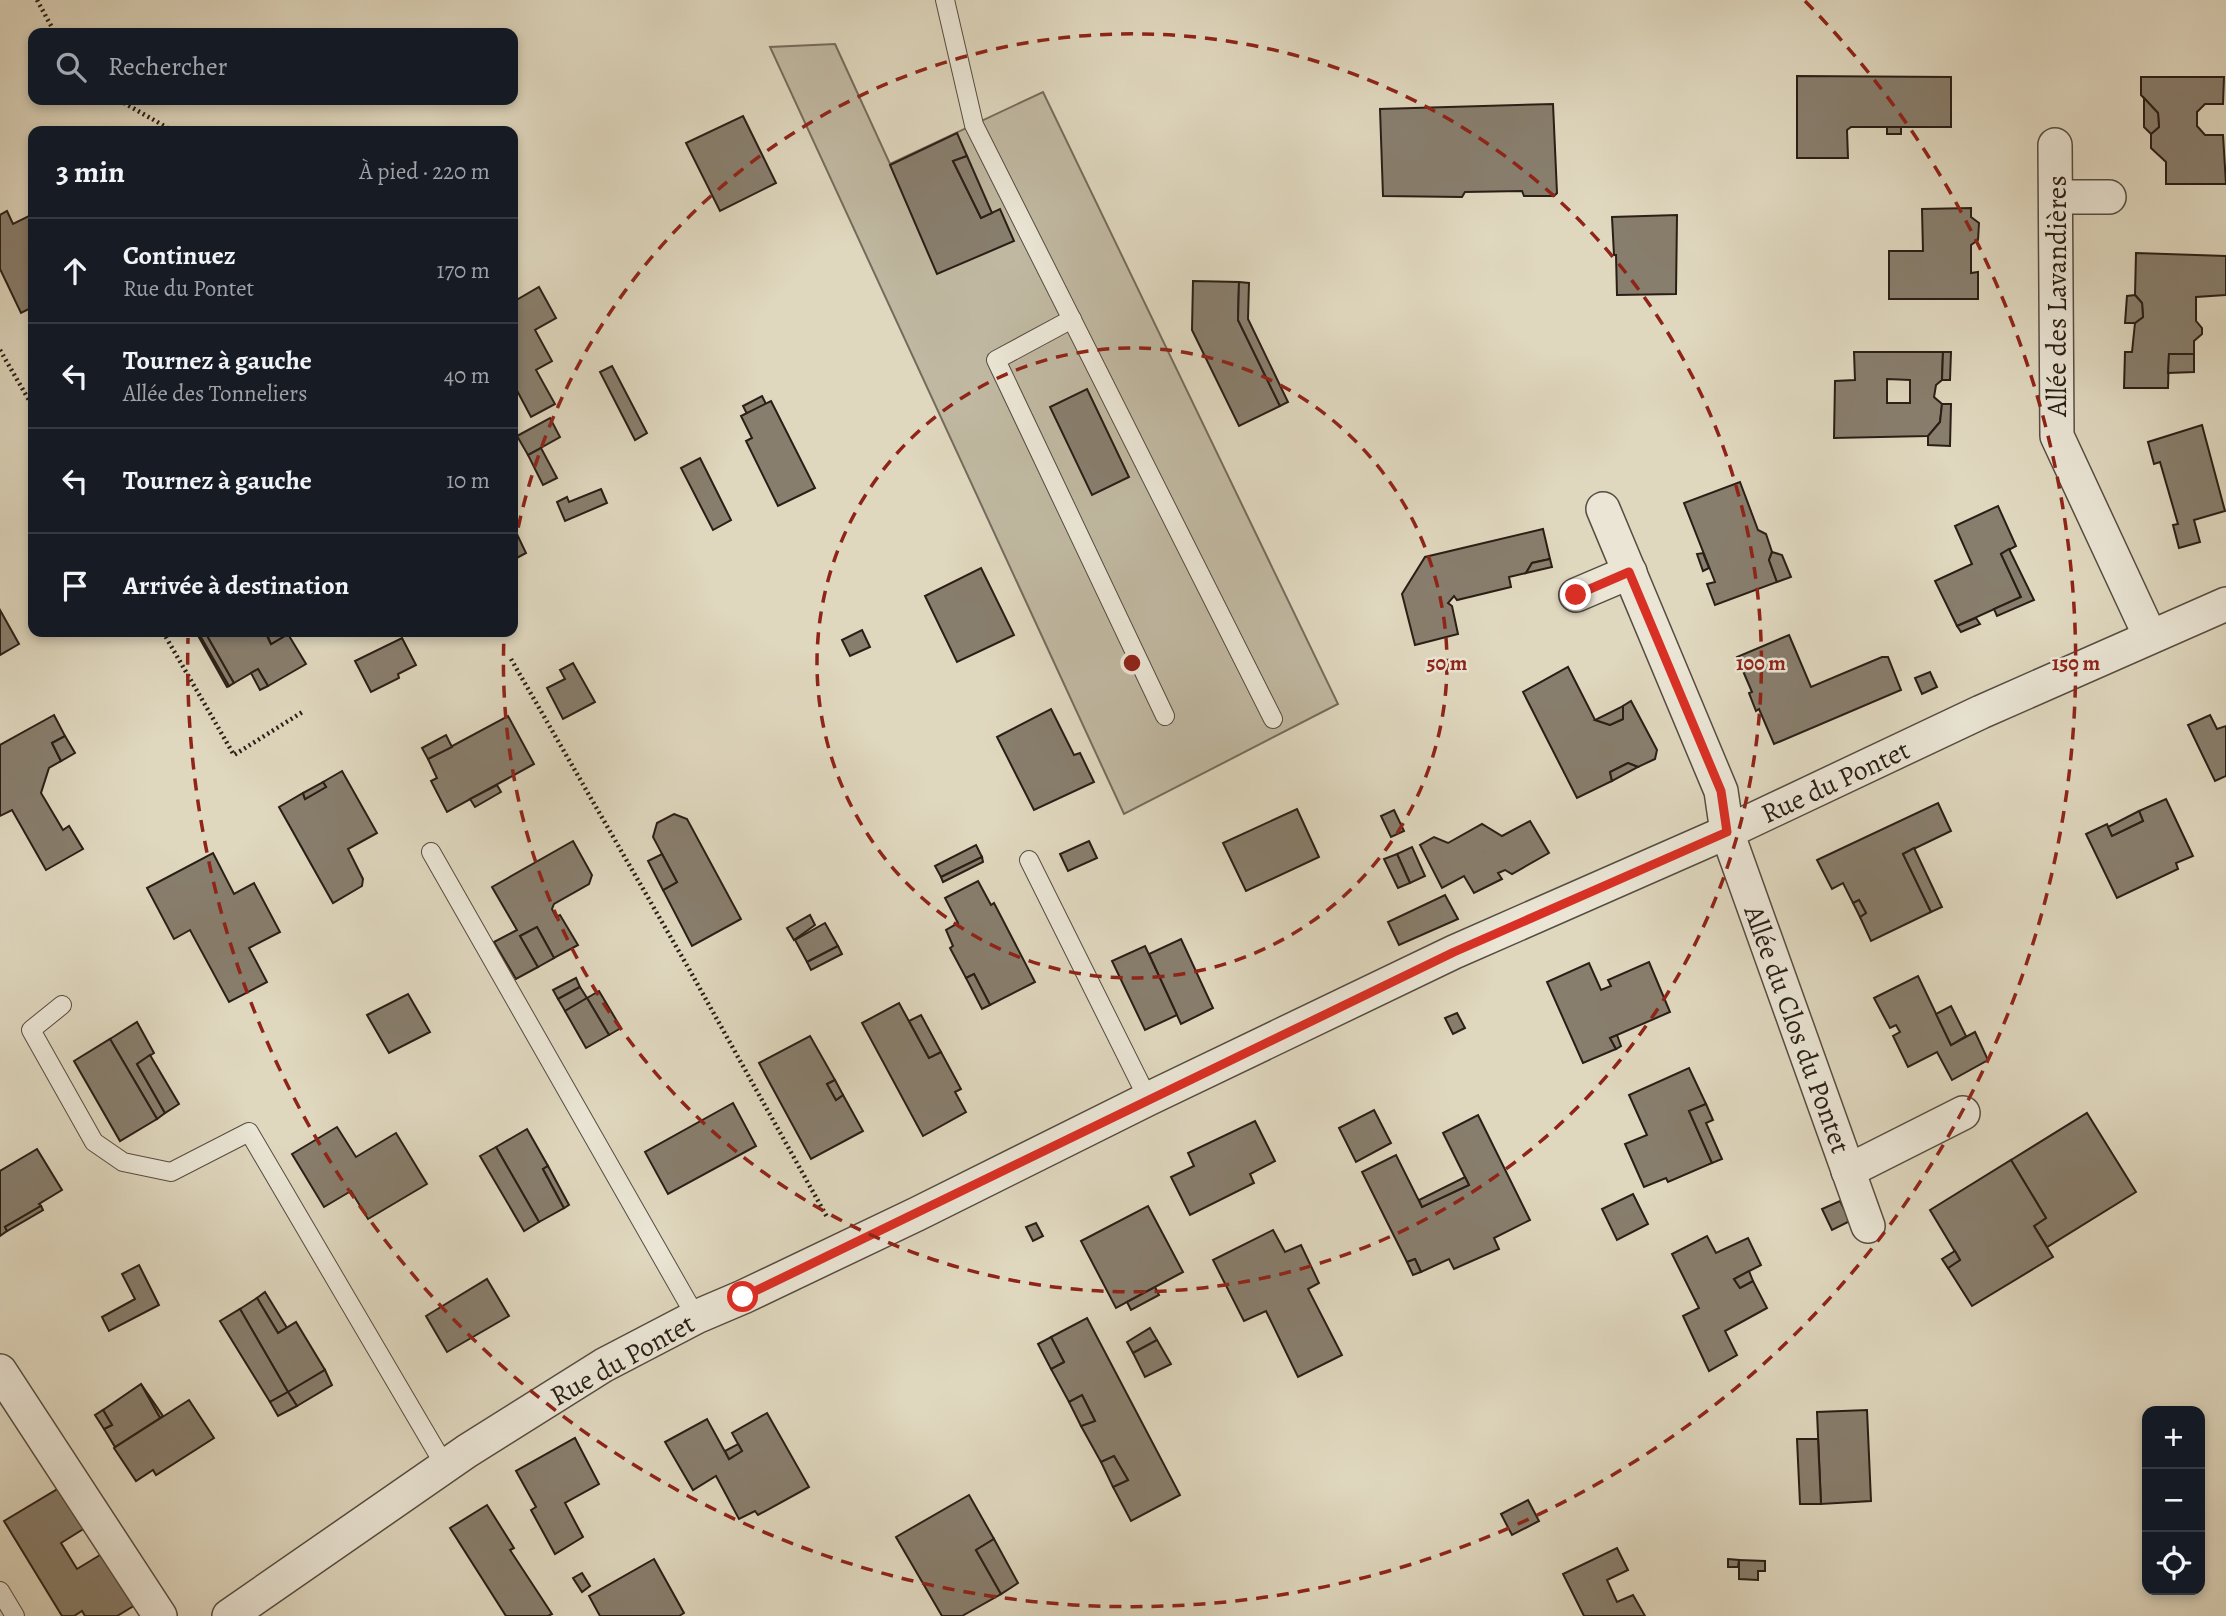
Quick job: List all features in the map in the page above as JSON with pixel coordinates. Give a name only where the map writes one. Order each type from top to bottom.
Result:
[{"type":"street","name":"Allée des Lavandières","points":[[2055,145],[2057,436],[2150,636]]},
{"type":"street","points":[[2056,197],[2109,197]]},
{"type":"street","name":"Allée du Clos du Pontet","points":[[1603,509],[1721,791],[1727,832],[1868,1226]]},
{"type":"street","points":[[1576,595],[1629,572]]},
{"type":"street","name":"Rue du Pontet","points":[[229,1616],[445,1466],[604,1365],[696,1317],[845,1248],[1454,952],[1727,832],[1969,718],[2226,604]]},
{"type":"street","points":[[1848,1171],[1963,1113]]},
{"type":"street","points":[[0,1371],[160,1616]]},
{"type":"lane","points":[[945,0],[974,125],[1273,719]]},
{"type":"lane","points":[[1072,319],[996,360],[1165,716]]},
{"type":"lane","points":[[431,852],[696,1317]]},
{"type":"lane","points":[[1029,860],[1148,1099]]},
{"type":"lane","points":[[62,1005],[31,1030],[94,1142],[123,1162],[171,1172],[249,1132],[445,1466]]},
{"type":"lane","points":[[0,1591],[15,1616]]},
{"type":"path","points":[[37,0],[52,28]]},
{"type":"path","points":[[128,105],[164,126]]},
{"type":"path","points":[[0,349],[28,398]]},
{"type":"path","points":[[166,637],[234,755],[304,711]]},
{"type":"path","points":[[511,659],[845,1248]]},
{"type":"shaded area","points":[[835,44],[890,164],[1043,92],[1338,704],[1124,814],[770,47]]},
{"type":"building","points":[[1797,76],[1951,77],[1951,127],[1851,127],[1847,130],[1848,158],[1797,158]]},
{"type":"building","points":[[2141,77],[2224,77],[2223,104],[2205,104],[2197,112],[2197,126],[2205,135],[2223,135],[2226,184],[2166,184],[2166,162],[2151,148],[2151,134],[2159,127],[2158,113],[2141,95]]},
{"type":"building","points":[[2144,98],[2158,113],[2159,127],[2151,134],[2144,127]]},
{"type":"building","points":[[1553,104],[1557,193],[1554,196],[1524,196],[1522,191],[1465,192],[1462,197],[1383,196],[1380,109]]},
{"type":"building","points":[[743,116],[776,183],[720,211],[686,143]]},
{"type":"building","points":[[1887,127],[1901,127],[1901,134],[1887,134]]},
{"type":"building","points":[[957,133],[967,156],[953,161],[981,218],[1000,209],[1014,241],[937,274],[890,165]]},
{"type":"building","points":[[967,156],[992,213],[981,218],[953,161]]},
{"type":"building","points":[[1971,208],[1971,217],[1979,223],[1978,240],[1971,245],[1971,273],[1978,272],[1978,299],[1889,299],[1889,251],[1923,251],[1922,209]]},
{"type":"building","points":[[7,211],[13,224],[28,216],[28,310],[21,313],[0,269],[0,215]]},
{"type":"building","points":[[1677,215],[1676,294],[1617,295],[1612,217]]},
{"type":"building","points":[[2136,253],[2226,256],[2226,295],[2196,297],[2196,321],[2202,328],[2202,334],[2194,341],[2194,354],[2169,354],[2168,388],[2124,388],[2125,352],[2132,352],[2135,323],[2143,317],[2142,303],[2135,295]]},
{"type":"building","points":[[1193,281],[1239,282],[1238,320],[1280,406],[1239,426],[1192,330]]},
{"type":"building","points":[[1239,282],[1249,283],[1248,319],[1288,402],[1280,406],[1238,320]]},
{"type":"building","points":[[539,287],[556,318],[535,330],[552,361],[536,370],[555,404],[531,417],[518,392],[518,299]]},
{"type":"building","points":[[2135,295],[2142,303],[2143,317],[2135,323],[2125,323],[2127,296]]},
{"type":"building","points":[[1854,352],[1943,352],[1942,380],[1936,385],[1934,397],[1942,404],[1940,422],[1928,436],[1834,438],[1835,381],[1855,380]],"holes":[[[1887,379],[1910,380],[1910,403],[1887,403]]]},
{"type":"building","points":[[1943,352],[1951,352],[1950,380],[1942,380]]},
{"type":"building","points":[[2169,354],[2194,354],[2194,372],[2168,373]]},
{"type":"building","points":[[612,366],[647,433],[635,440],[600,372]]},
{"type":"building","points":[[1087,389],[1129,477],[1092,495],[1050,407]]},
{"type":"building","points":[[762,396],[766,404],[747,414],[743,406]]},
{"type":"building","points":[[771,401],[815,488],[778,506],[746,441],[752,438],[741,416]]},
{"type":"building","points":[[1942,404],[1951,404],[1950,446],[1928,445],[1928,436],[1940,422]]},
{"type":"building","points":[[550,418],[560,437],[528,455],[518,435]]},
{"type":"building","points":[[2202,425],[2225,511],[2194,520],[2200,542],[2179,548],[2173,525],[2178,524],[2160,462],[2154,464],[2148,442]]},
{"type":"building","points":[[541,448],[557,478],[543,485],[528,455]]},
{"type":"building","points":[[700,458],[731,520],[713,530],[681,468]]},
{"type":"building","points":[[1740,482],[1758,530],[1766,534],[1772,552],[1769,560],[1777,582],[1715,605],[1707,584],[1715,582],[1684,503]]},
{"type":"building","points":[[601,489],[607,503],[565,521],[557,502],[567,497],[569,502]]},
{"type":"building","points":[[1998,506],[2016,546],[2001,554],[2021,597],[1957,626],[1935,581],[1972,564],[1955,526]]},
{"type":"building","points":[[1543,529],[1550,559],[1532,563],[1526,573],[1509,577],[1511,587],[1457,600],[1454,596],[1448,603],[1452,606],[1458,634],[1415,645],[1402,594],[1425,557]]},
{"type":"building","points":[[518,536],[526,553],[518,557]]},
{"type":"building","points":[[2009,549],[2034,600],[1997,616],[1994,609],[2021,597],[2001,554]]},
{"type":"building","points":[[1772,552],[1782,555],[1791,577],[1777,582],[1769,560]]},
{"type":"building","points":[[1703,553],[1709,568],[1703,571],[1697,554]]},
{"type":"building","points":[[1550,559],[1552,567],[1526,573],[1532,563]]},
{"type":"building","points":[[981,568],[1014,635],[957,662],[925,596]]},
{"type":"building","points":[[0,610],[19,644],[0,655]]},
{"type":"building","points":[[1976,618],[1980,624],[1961,632],[1957,626]]},
{"type":"building","points":[[862,630],[870,647],[850,656],[842,640]]},
{"type":"building","points":[[1789,635],[1811,687],[1882,657],[1888,657],[1901,690],[1774,744],[1759,709],[1756,711],[1749,693],[1752,692],[1737,657]]},
{"type":"building","points":[[199,637],[229,686],[227,687]]},
{"type":"building","points":[[201,637],[208,637],[234,683],[229,686]]},
{"type":"building","points":[[208,637],[268,637],[271,644],[283,637],[290,637],[306,664],[268,686],[258,669],[234,683]]},
{"type":"building","points":[[268,637],[283,637],[271,644]]},
{"type":"building","points":[[402,638],[416,665],[398,674],[399,678],[371,692],[355,661]]},
{"type":"building","points":[[573,663],[595,702],[563,719],[547,688],[565,679],[560,670]]},
{"type":"building","points":[[1568,667],[1595,720],[1610,725],[1623,719],[1623,706],[1631,701],[1657,750],[1655,759],[1638,767],[1628,763],[1610,772],[1612,781],[1577,798],[1523,692]]},
{"type":"building","points":[[258,669],[268,686],[260,690],[251,673]]},
{"type":"building","points":[[1930,672],[1937,687],[1922,694],[1915,678]]},
{"type":"building","points":[[1623,706],[1623,719],[1610,725],[1595,720]]},
{"type":"building","points":[[1051,709],[1074,755],[1080,753],[1094,782],[1034,810],[997,737]]},
{"type":"building","points":[[54,715],[65,736],[52,743],[61,761],[49,768],[41,793],[63,830],[69,826],[83,849],[46,870],[12,810],[0,816],[0,745]]},
{"type":"building","points":[[2210,715],[2217,729],[2226,726],[2226,776],[2215,781],[2188,725]]},
{"type":"building","points":[[508,716],[534,764],[447,812],[431,781],[437,778],[428,759]]},
{"type":"building","points":[[446,735],[452,747],[428,759],[422,748]]},
{"type":"building","points":[[65,736],[75,753],[61,761],[52,743]]},
{"type":"building","points":[[1628,763],[1638,767],[1612,781],[1610,772]]},
{"type":"building","points":[[342,771],[377,833],[348,849],[363,879],[362,886],[333,903],[279,807],[303,793],[305,799],[326,787],[323,782]]},
{"type":"building","points":[[323,782],[326,787],[305,799],[303,793]]},
{"type":"building","points":[[497,785],[501,792],[475,807],[470,799]]},
{"type":"building","points":[[2166,799],[2193,856],[2176,863],[2178,869],[2117,898],[2086,834],[2107,824],[2112,836],[2143,821],[2139,811]]},
{"type":"building","points":[[1938,803],[1951,831],[1903,854],[1931,912],[1871,941],[1860,917],[1866,913],[1859,900],[1853,903],[1843,883],[1832,889],[1817,860]]},
{"type":"building","points":[[1297,809],[1319,857],[1246,891],[1223,843]]},
{"type":"building","points":[[1394,810],[1404,831],[1391,837],[1381,816]]},
{"type":"building","points":[[2139,811],[2143,821],[2112,836],[2108,827]]},
{"type":"building","points":[[674,814],[687,819],[741,919],[692,946],[663,890],[677,882],[653,837],[657,823]]},
{"type":"building","points":[[1530,821],[1549,853],[1512,874],[1505,870],[1498,873],[1502,879],[1474,893],[1464,876],[1442,888],[1420,845],[1434,837],[1448,843],[1482,824],[1502,836]]},
{"type":"building","points":[[573,841],[592,875],[589,884],[554,904],[552,909],[556,917],[560,915],[578,945],[554,958],[537,927],[520,936],[538,967],[516,979],[494,942],[517,930],[492,887]]},
{"type":"building","points":[[1089,841],[1097,858],[1068,871],[1060,854]]},
{"type":"building","points":[[976,845],[982,857],[941,877],[935,866]]},
{"type":"building","points":[[1412,847],[1425,876],[1410,883],[1397,854]]},
{"type":"building","points":[[1914,848],[1942,907],[1931,912],[1903,854]]},
{"type":"building","points":[[213,853],[234,894],[254,883],[280,932],[249,948],[267,982],[229,1002],[190,930],[174,939],[147,888]]},
{"type":"building","points":[[662,854],[677,882],[663,890],[648,861]]},
{"type":"building","points":[[1397,854],[1410,883],[1398,888],[1384,859]]},
{"type":"building","points":[[982,857],[983,862],[943,882],[941,877]]},
{"type":"building","points":[[978,881],[991,905],[994,903],[1035,982],[990,1005],[974,974],[966,978],[950,948],[953,946],[946,930],[958,923],[945,898]]},
{"type":"building","points":[[1445,895],[1458,919],[1399,945],[1388,922]]},
{"type":"building","points":[[1859,900],[1866,913],[1860,917],[1853,903]]},
{"type":"building","points":[[810,915],[815,925],[794,940],[787,928]]},
{"type":"building","points":[[825,923],[838,946],[807,962],[795,940]]},
{"type":"building","points":[[537,927],[554,958],[538,967],[520,936]]},
{"type":"building","points":[[1181,939],[1213,1008],[1181,1024],[1149,954]]},
{"type":"building","points":[[838,946],[842,954],[811,970],[807,962]]},
{"type":"building","points":[[1145,946],[1177,1015],[1145,1030],[1112,961]]},
{"type":"building","points":[[1649,962],[1670,1012],[1610,1038],[1616,1049],[1583,1063],[1547,982],[1589,963],[1601,990],[1611,986],[1608,980]]},
{"type":"building","points":[[974,974],[990,1005],[982,1009],[966,978]]},
{"type":"building","points":[[1918,976],[1951,1045],[1975,1032],[1988,1060],[1952,1080],[1937,1052],[1908,1067],[1893,1036],[1900,1032],[1896,1025],[1890,1028],[1874,998]]},
{"type":"building","points":[[576,978],[580,987],[558,999],[553,990]]},
{"type":"building","points":[[580,987],[587,998],[565,1011],[558,999]]},
{"type":"building","points":[[599,991],[621,1028],[609,1035],[587,998]]},
{"type":"building","points":[[408,994],[430,1032],[389,1053],[367,1015]]},
{"type":"building","points":[[587,998],[609,1035],[586,1048],[565,1011]]},
{"type":"building","points":[[899,1003],[929,1058],[941,1052],[961,1089],[955,1092],[966,1112],[923,1136],[862,1023]]},
{"type":"building","points":[[1951,1006],[1966,1036],[1951,1045],[1936,1014]]},
{"type":"building","points":[[1457,1013],[1465,1028],[1453,1034],[1445,1018]]},
{"type":"building","points":[[921,1015],[941,1052],[929,1058],[909,1021]]},
{"type":"building","points":[[137,1022],[154,1053],[137,1064],[165,1113],[157,1119],[110,1039]]},
{"type":"building","points":[[1617,1035],[1621,1046],[1616,1049],[1610,1038]]},
{"type":"building","points":[[810,1036],[835,1080],[827,1084],[836,1100],[843,1095],[863,1131],[811,1159],[759,1063]]},
{"type":"building","points":[[110,1039],[157,1119],[120,1141],[74,1061]]},
{"type":"building","points":[[150,1055],[179,1104],[165,1113],[137,1064]]},
{"type":"building","points":[[1689,1068],[1706,1104],[1689,1111],[1712,1163],[1668,1182],[1666,1178],[1644,1187],[1625,1144],[1647,1135],[1629,1095]]},
{"type":"building","points":[[835,1080],[843,1095],[836,1100],[827,1084]]},
{"type":"building","points":[[733,1103],[756,1146],[668,1194],[645,1152]]},
{"type":"building","points":[[1706,1104],[1713,1120],[1706,1123],[1722,1159],[1712,1163],[1689,1111]]},
{"type":"building","points":[[1374,1110],[1391,1143],[1356,1162],[1339,1128]]},
{"type":"building","points":[[2087,1113],[2136,1192],[2047,1247],[2034,1226],[2046,1218],[2011,1160]]},
{"type":"building","points":[[1478,1115],[1530,1220],[1494,1238],[1499,1249],[1454,1269],[1449,1259],[1421,1272],[1415,1259],[1407,1262],[1362,1172],[1396,1155],[1422,1207],[1469,1185],[1443,1133]]},
{"type":"building","points":[[1255,1121],[1275,1161],[1250,1174],[1254,1183],[1190,1215],[1171,1177],[1194,1166],[1188,1153]]},
{"type":"building","points":[[337,1127],[356,1157],[396,1133],[427,1184],[368,1219],[351,1191],[324,1207],[292,1154]]},
{"type":"building","points":[[527,1129],[548,1166],[543,1169],[564,1208],[539,1222],[496,1147]]},
{"type":"building","points":[[496,1147],[539,1222],[524,1231],[480,1156]]},
{"type":"building","points":[[37,1149],[62,1190],[5,1227],[7,1231],[0,1236],[0,1171]]},
{"type":"building","points":[[2011,1160],[2046,1218],[2034,1226],[2053,1257],[1972,1306],[1948,1268],[1960,1260],[1930,1210]]},
{"type":"building","points":[[548,1166],[569,1205],[564,1208],[543,1169]]},
{"type":"building","points":[[1465,1177],[1469,1185],[1422,1207],[1419,1200]]},
{"type":"building","points":[[1633,1194],[1648,1224],[1617,1240],[1602,1209]]},
{"type":"building","points":[[1840,1201],[1850,1221],[1832,1230],[1822,1209]]},
{"type":"building","points":[[41,1206],[43,1210],[7,1231],[5,1227]]},
{"type":"building","points":[[1148,1206],[1183,1272],[1116,1308],[1081,1241]]},
{"type":"building","points":[[1036,1223],[1043,1236],[1033,1241],[1026,1227]]},
{"type":"building","points":[[1273,1230],[1285,1252],[1301,1245],[1319,1283],[1308,1289],[1342,1355],[1298,1377],[1266,1311],[1244,1321],[1213,1260]]},
{"type":"building","points":[[1707,1236],[1716,1253],[1748,1238],[1761,1265],[1734,1279],[1740,1288],[1753,1281],[1767,1308],[1725,1331],[1737,1355],[1709,1371],[1683,1316],[1699,1308],[1672,1254]]},
{"type":"building","points":[[1955,1251],[1960,1260],[1948,1268],[1942,1259]]},
{"type":"building","points":[[1415,1259],[1421,1272],[1413,1275],[1407,1262]]},
{"type":"building","points":[[139,1265],[159,1305],[109,1331],[102,1317],[135,1299],[122,1274]]},
{"type":"building","points":[[1749,1271],[1753,1281],[1740,1288],[1734,1279]]},
{"type":"building","points":[[487,1279],[509,1316],[447,1352],[426,1316]]},
{"type":"building","points":[[1155,1287],[1159,1295],[1131,1310],[1127,1302]]},
{"type":"building","points":[[265,1292],[287,1328],[278,1333],[257,1298]]},
{"type":"building","points":[[257,1298],[278,1333],[296,1322],[325,1370],[288,1392],[240,1309]]},
{"type":"building","points":[[240,1309],[288,1392],[270,1402],[220,1321]]},
{"type":"building","points":[[1087,1318],[1180,1495],[1131,1521],[1113,1487],[1128,1480],[1114,1456],[1101,1462],[1081,1426],[1095,1421],[1082,1395],[1069,1402],[1051,1369],[1064,1362],[1051,1337]]},
{"type":"building","points":[[1150,1328],[1157,1340],[1133,1353],[1127,1342]]},
{"type":"building","points":[[1051,1337],[1064,1362],[1051,1369],[1038,1344]]},
{"type":"building","points":[[1157,1340],[1171,1364],[1145,1377],[1133,1353]]},
{"type":"building","points":[[325,1370],[332,1385],[297,1406],[288,1392]]},
{"type":"building","points":[[141,1384],[163,1416],[160,1418]]},
{"type":"building","points":[[141,1384],[160,1418],[115,1447],[104,1429],[112,1425],[103,1410]]},
{"type":"building","points":[[288,1392],[297,1406],[278,1416],[270,1402]]},
{"type":"building","points":[[1082,1395],[1095,1421],[1081,1426],[1069,1402]]},
{"type":"building","points":[[189,1400],[214,1438],[156,1475],[153,1470],[136,1481],[114,1448]]},
{"type":"building","points":[[103,1410],[112,1425],[104,1429],[95,1415]]},
{"type":"building","points":[[1867,1410],[1871,1501],[1821,1504],[1817,1412]]},
{"type":"building","points":[[767,1413],[809,1487],[758,1515],[755,1511],[739,1519],[716,1476],[693,1490],[665,1442],[707,1419],[729,1459],[742,1451],[732,1433]]},
{"type":"building","points":[[575,1438],[599,1484],[565,1503],[583,1537],[555,1554],[531,1510],[536,1507],[516,1471]]},
{"type":"building","points":[[1797,1439],[1818,1439],[1821,1504],[1800,1504]]},
{"type":"building","points":[[738,1444],[742,1451],[729,1459],[725,1451]]},
{"type":"building","points":[[1114,1456],[1128,1480],[1113,1487],[1101,1462]]},
{"type":"building","points":[[61,1487],[85,1528],[61,1543],[77,1569],[105,1552],[137,1604],[117,1616],[85,1616],[82,1611],[74,1616],[62,1616],[4,1521]]},
{"type":"building","points":[[969,1495],[994,1539],[976,1550],[1001,1594],[962,1616],[942,1616],[896,1537]]},
{"type":"building","points":[[1528,1500],[1539,1521],[1512,1535],[1501,1514]]},
{"type":"building","points":[[487,1505],[514,1548],[510,1550],[552,1614],[506,1616],[450,1528]]},
{"type":"building","points":[[994,1539],[1018,1583],[1001,1594],[976,1550]]},
{"type":"building","points":[[1617,1548],[1628,1570],[1607,1580],[1617,1602],[1633,1595],[1645,1616],[1584,1616],[1563,1574]]},
{"type":"building","points":[[654,1559],[684,1613],[679,1616],[600,1616],[589,1596]]},
{"type":"building","points":[[1728,1559],[1739,1560],[1738,1567],[1728,1567]]},
{"type":"building","points":[[1739,1560],[1765,1561],[1765,1571],[1758,1571],[1758,1580],[1739,1579]]},
{"type":"building","points":[[582,1573],[590,1586],[582,1592],[573,1578]]},
{"type":"route","points":[[743,1297],[1454,952],[1727,832],[1721,791],[1629,572],[1576,595]]}]
